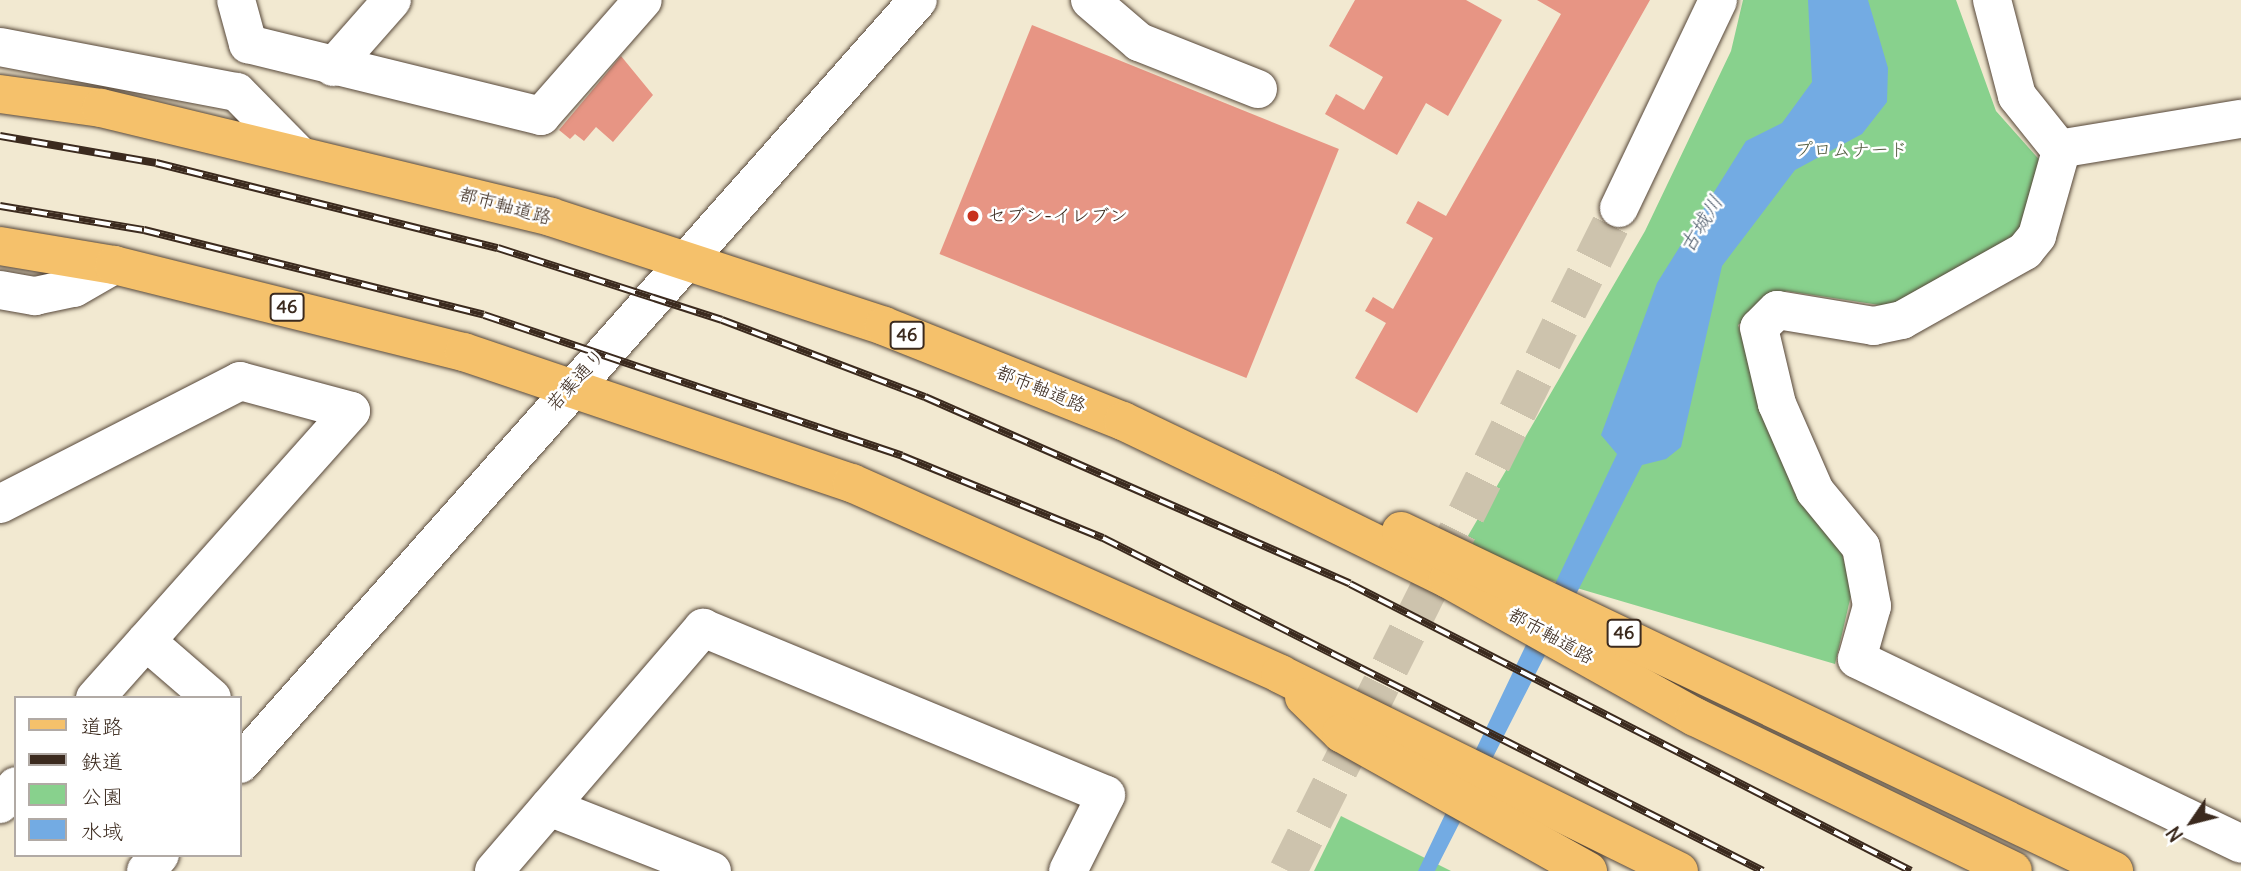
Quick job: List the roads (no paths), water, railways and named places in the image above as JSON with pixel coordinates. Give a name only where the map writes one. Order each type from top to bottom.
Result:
[{"type":"main road","name":"都市軸道路","points":[[0,94],[101,108],[297,153],[551,217],[884,326],[1123,421],[1448,579],[1695,717],[2013,871]]},
{"type":"main road","name":"46","points":[[0,246],[114,265],[383,330],[570,386],[852,483],[1280,674],[1679,871]]},
{"type":"main road","name":"46","points":[[1123,421],[1458,553],[2114,871]]},
{"type":"main road","name":"46","points":[[1280,674],[1341,733],[1588,871]]},
{"type":"street","points":[[236,0],[248,44],[541,116],[643,0]]},
{"type":"street","points":[[333,66],[392,0]]},
{"type":"street","name":"若葉通り","points":[[247,741],[686,260],[918,0]]},
{"type":"street","points":[[1090,0],[1116,42],[1139,42],[1237,89]]},
{"type":"street","points":[[1619,208],[1718,0]]},
{"type":"street","points":[[1992,0],[2017,96],[2059,149],[2062,165],[2025,251],[1921,311],[1874,327],[1777,310],[1759,328],[1777,404],[1815,491],[1861,547],[1871,606],[1857,659],[2241,844]]},
{"type":"street","points":[[0,47],[237,92],[297,153]]},
{"type":"street","points":[[2059,149],[2241,119]]},
{"type":"street","points":[[0,290],[35,296],[74,288],[114,265]]},
{"type":"street","points":[[0,504],[240,381],[351,411],[96,696]]},
{"type":"street","points":[[494,871],[703,628],[1106,795],[1068,871]]},
{"type":"street","points":[[145,640],[210,696]]},
{"type":"street","points":[[0,804],[14,788]]},
{"type":"street","points":[[549,807],[712,871]]},
{"type":"street","points":[[146,871],[158,857]]},
{"type":"water","name":"古城川","points":[[1808,0],[1868,0],[1888,68],[1887,102],[1862,134],[1795,170],[1722,266],[1681,447],[1666,459],[1642,465],[1435,871],[1418,871],[1617,454],[1601,435],[1657,283],[1746,141],[1782,123],[1812,82]]},
{"type":"tunnel","points":[[1288,871],[1619,208]]},
{"type":"railway","points":[[0,136],[156,163],[498,248],[722,320],[925,397],[1350,584],[1911,871]]},
{"type":"railway","points":[[0,206],[144,230],[484,315],[902,456],[1103,538],[1763,871]]},
{"type":"place","name":"セブン-イレブン","points":[[973,216]]},
{"type":"park label","name":"プロムナード","points":[[1851,150]]}]
